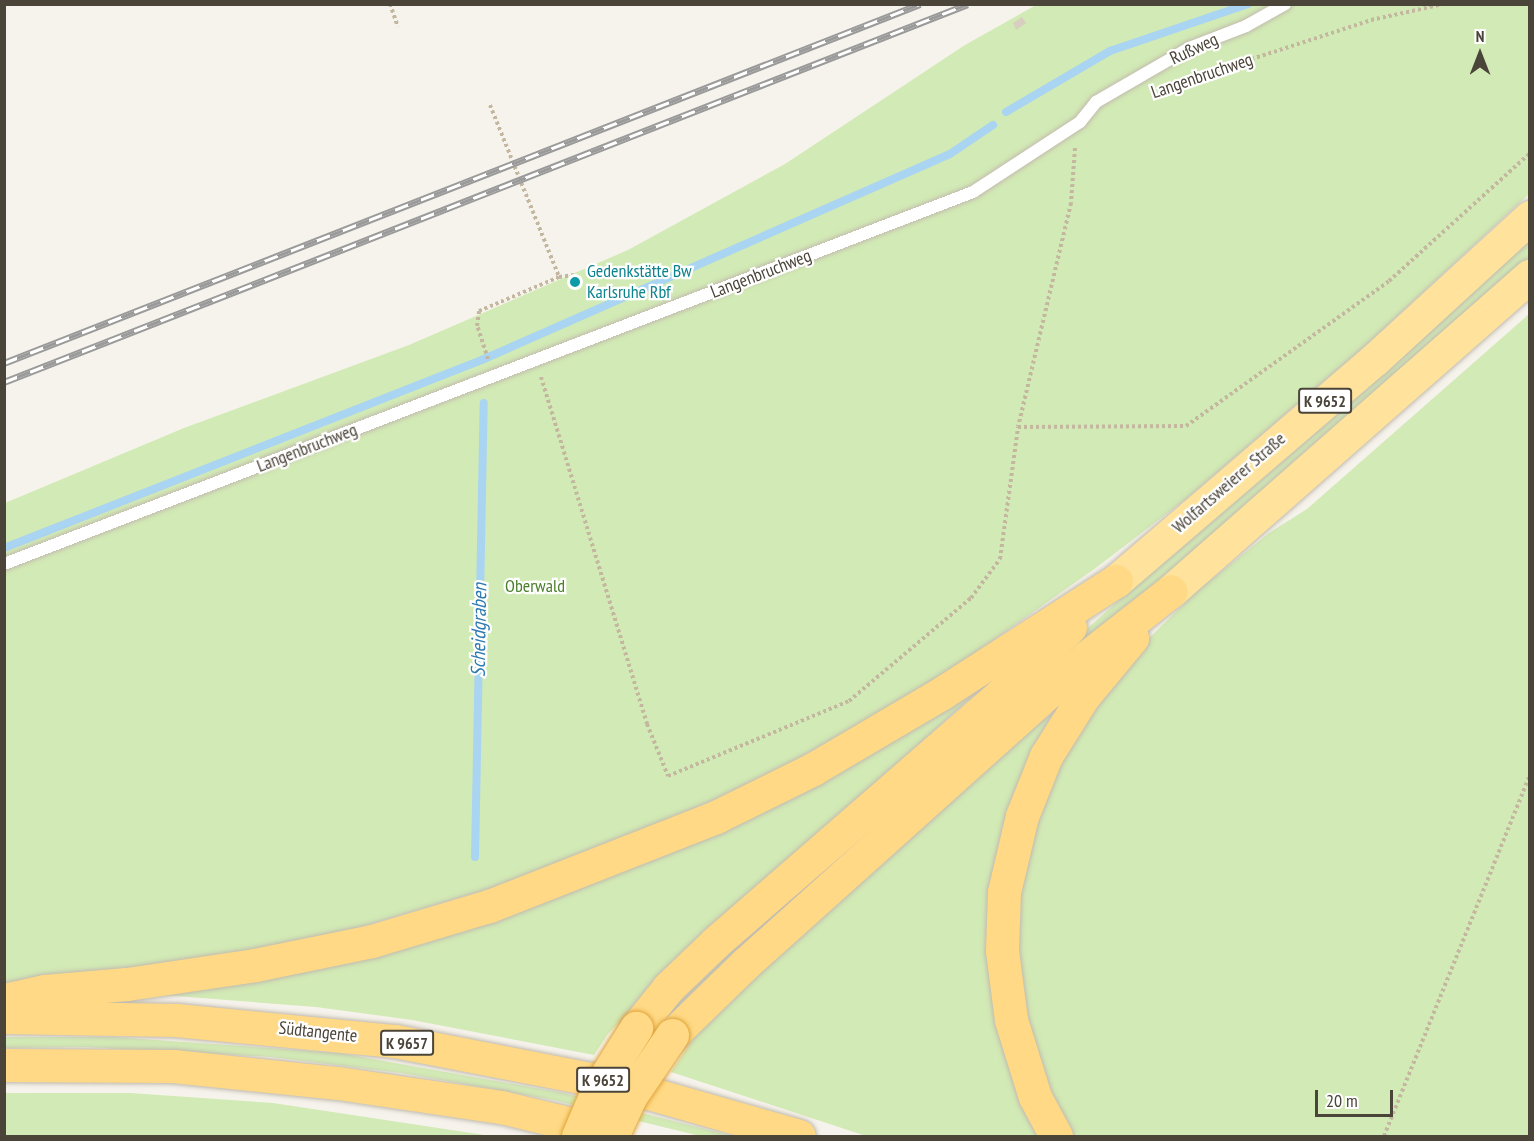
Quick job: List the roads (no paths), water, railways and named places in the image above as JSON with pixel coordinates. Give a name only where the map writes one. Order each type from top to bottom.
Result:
[{"type":"highway","points":[[4,1000],[45,991],[127,984],[255,965],[372,941],[489,906],[716,817],[813,769],[942,693],[1116,581]]},
{"type":"highway","name":"K 9652","points":[[578,1137],[599,1086],[636,1028],[668,988],[716,942],[1012,685],[1116,581]]},
{"type":"highway","points":[[612,1137],[630,1097],[672,1035],[745,964],[1088,656],[1171,591]]},
{"type":"highway","points":[[1056,1137],[1021,1058],[1005,985],[1002,930],[1012,854],[1033,785],[1071,715],[1171,591]]},
{"type":"highway","name":"Südtangente","points":[[4,1017],[209,1022],[405,1042],[617,1084],[799,1137]]},
{"type":"highway","points":[[4,1065],[173,1066],[338,1083],[501,1107],[622,1137]]},
{"type":"main road","name":"Wolfartsweierer Straße","points":[[1116,581],[1374,360],[1530,217]]},
{"type":"main road","name":"K 9652","points":[[1171,591],[1530,276]]},
{"type":"lane","name":"Rußweg","points":[[1080,122],[1096,102],[1189,48],[1246,26],[1285,4]]},
{"type":"lane","name":"Langenbruchweg","points":[[4,564],[537,362],[973,192],[1080,122]]},
{"type":"waterway","points":[[1006,112],[1110,51],[1248,4]]},
{"type":"waterway","points":[[4,548],[484,359],[950,154],[993,125]]},
{"type":"waterway","name":"Scheidgraben","points":[[475,857],[484,403]]},
{"type":"railway","points":[[4,363],[920,4]]},
{"type":"railway","points":[[4,382],[968,4]]},
{"type":"place","name":"Gedenkstätte Bw Karlsruhe Rbf","points":[[575,282]]},
{"type":"park label","name":"Oberwald","points":[[535,586]]}]
